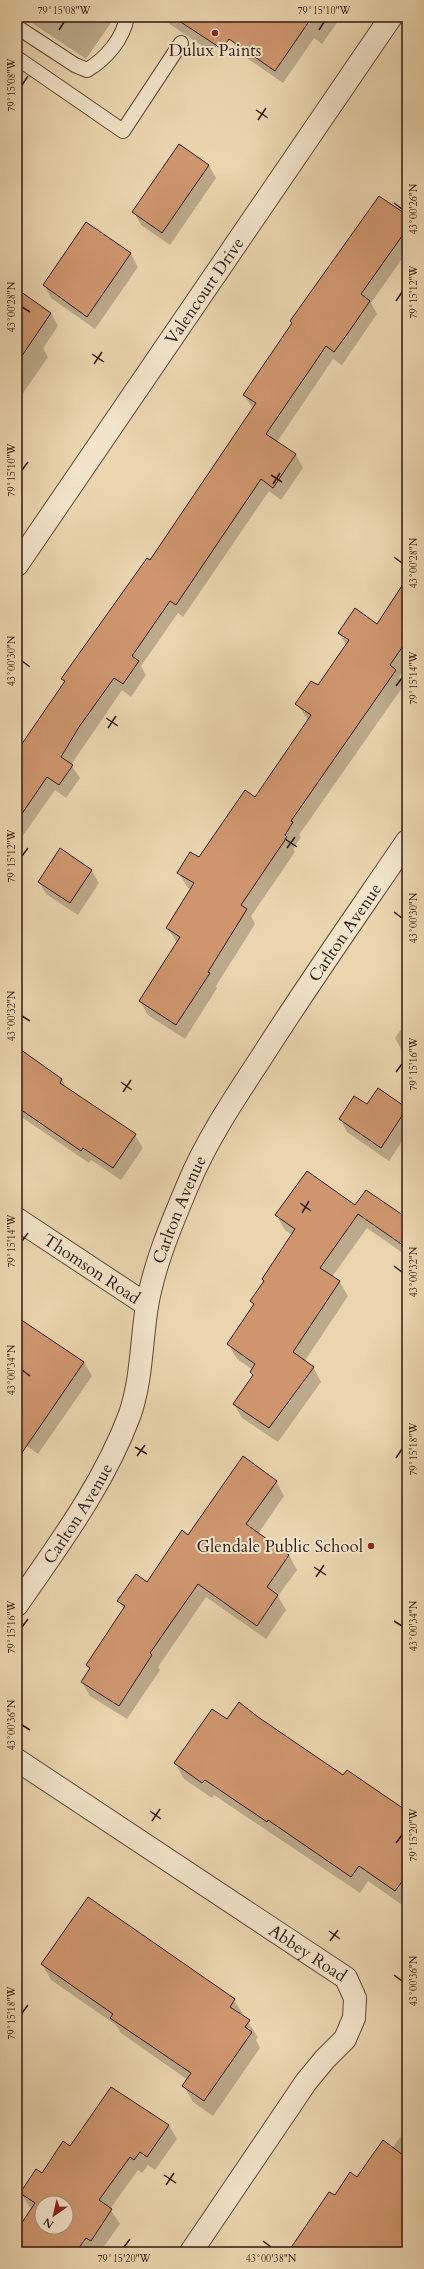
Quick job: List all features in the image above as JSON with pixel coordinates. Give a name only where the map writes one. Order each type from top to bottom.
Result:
[{"type":"street","name":"Valencourt Drive","points":[[17,564],[391,17]]},
{"type":"street","name":"Carlton Avenue","points":[[17,1605],[76,1519],[112,1456],[130,1413],[138,1385],[142,1363],[147,1306],[165,1242],[188,1185],[215,1132],[278,1031],[407,841]]},
{"type":"street","name":"Thomson Road","points":[[17,1219],[147,1306]]},
{"type":"street","name":"Abbey Road","points":[[17,1760],[346,1978],[355,1998],[354,2018],[345,2039],[325,2059],[306,2082],[191,2252]]},
{"type":"lane","points":[[17,27],[75,65],[87,70],[106,57],[124,30],[127,17]]},
{"type":"lane","points":[[17,58],[123,131],[181,43]]},
{"type":"building","points":[[173,17],[312,17],[275,71],[229,39],[222,49]]},
{"type":"building","points":[[179,144],[209,165],[162,233],[132,212]]},
{"type":"building","points":[[379,196],[407,215],[407,229],[361,294],[370,301],[348,333],[334,352],[326,346],[266,434],[296,454],[273,488],[261,479],[176,605],[170,601],[132,656],[139,661],[123,684],[114,678],[79,727],[61,757],[73,765],[59,785],[47,777],[17,821],[17,751],[65,681],[61,679],[147,558],[150,560],[256,403],[243,395],[292,323],[290,321]]},
{"type":"building","points":[[86,222],[131,253],[87,317],[43,285]]},
{"type":"building","points":[[17,289],[51,313],[17,363]]},
{"type":"building","points":[[407,578],[407,640],[390,665],[396,670],[291,821],[293,822],[285,835],[287,837],[241,905],[247,909],[208,972],[210,973],[176,1025],[139,1001],[180,937],[166,928],[194,883],[177,873],[190,852],[199,857],[245,790],[255,797],[311,715],[295,704],[311,681],[318,685],[349,640],[338,633],[355,608],[377,624]]},
{"type":"building","points":[[60,848],[92,870],[70,903],[38,882]]},
{"type":"building","points":[[17,1047],[62,1079],[60,1083],[136,1134],[113,1168],[83,1148],[81,1151],[17,1107]]},
{"type":"building","points":[[378,1088],[407,1108],[381,1148],[339,1119],[354,1096],[367,1104]]},
{"type":"building","points":[[307,1171],[355,1205],[366,1190],[407,1218],[407,1248],[358,1214],[320,1268],[340,1281],[293,1352],[314,1367],[269,1428],[233,1404],[253,1375],[250,1372],[255,1364],[227,1344],[254,1304],[250,1301],[264,1281],[262,1279],[295,1229],[275,1215]]},
{"type":"building","points":[[17,1317],[84,1362],[17,1460]]},
{"type":"building","points":[[243,1456],[277,1481],[246,1524],[289,1555],[267,1587],[278,1595],[257,1626],[198,1584],[150,1653],[152,1655],[119,1706],[81,1682],[90,1668],[86,1665],[125,1606],[117,1601],[136,1574],[147,1582],[182,1530],[188,1535]]},
{"type":"building","points":[[239,1702],[258,1717],[343,1775],[347,1770],[407,1811],[407,1875],[395,1891],[359,1866],[351,1877],[268,1820],[267,1822],[205,1780],[202,1783],[174,1763],[212,1709],[227,1719]]},
{"type":"building","points":[[88,1897],[235,1999],[230,2007],[250,2020],[245,2027],[252,2032],[204,2101],[182,2086],[191,2073],[110,2018],[113,2014],[41,1964]]},
{"type":"building","points":[[111,2087],[169,2125],[147,2157],[140,2152],[134,2160],[130,2157],[99,2200],[112,2209],[91,2241],[86,2238],[76,2252],[17,2252],[17,2230],[34,2204],[34,2235],[74,2235],[74,2195],[34,2195],[34,2202],[20,2193],[36,2169],[42,2173],[63,2141],[70,2146]]},
{"type":"building","points":[[383,2140],[407,2158],[407,2242],[400,2252],[288,2252],[329,2192],[335,2195],[350,2172],[357,2177]]},
{"type":"place","name":"Dulux Paints","points":[[215,33]]},
{"type":"place","name":"Glendale Public School","points":[[371,1546]]}]
